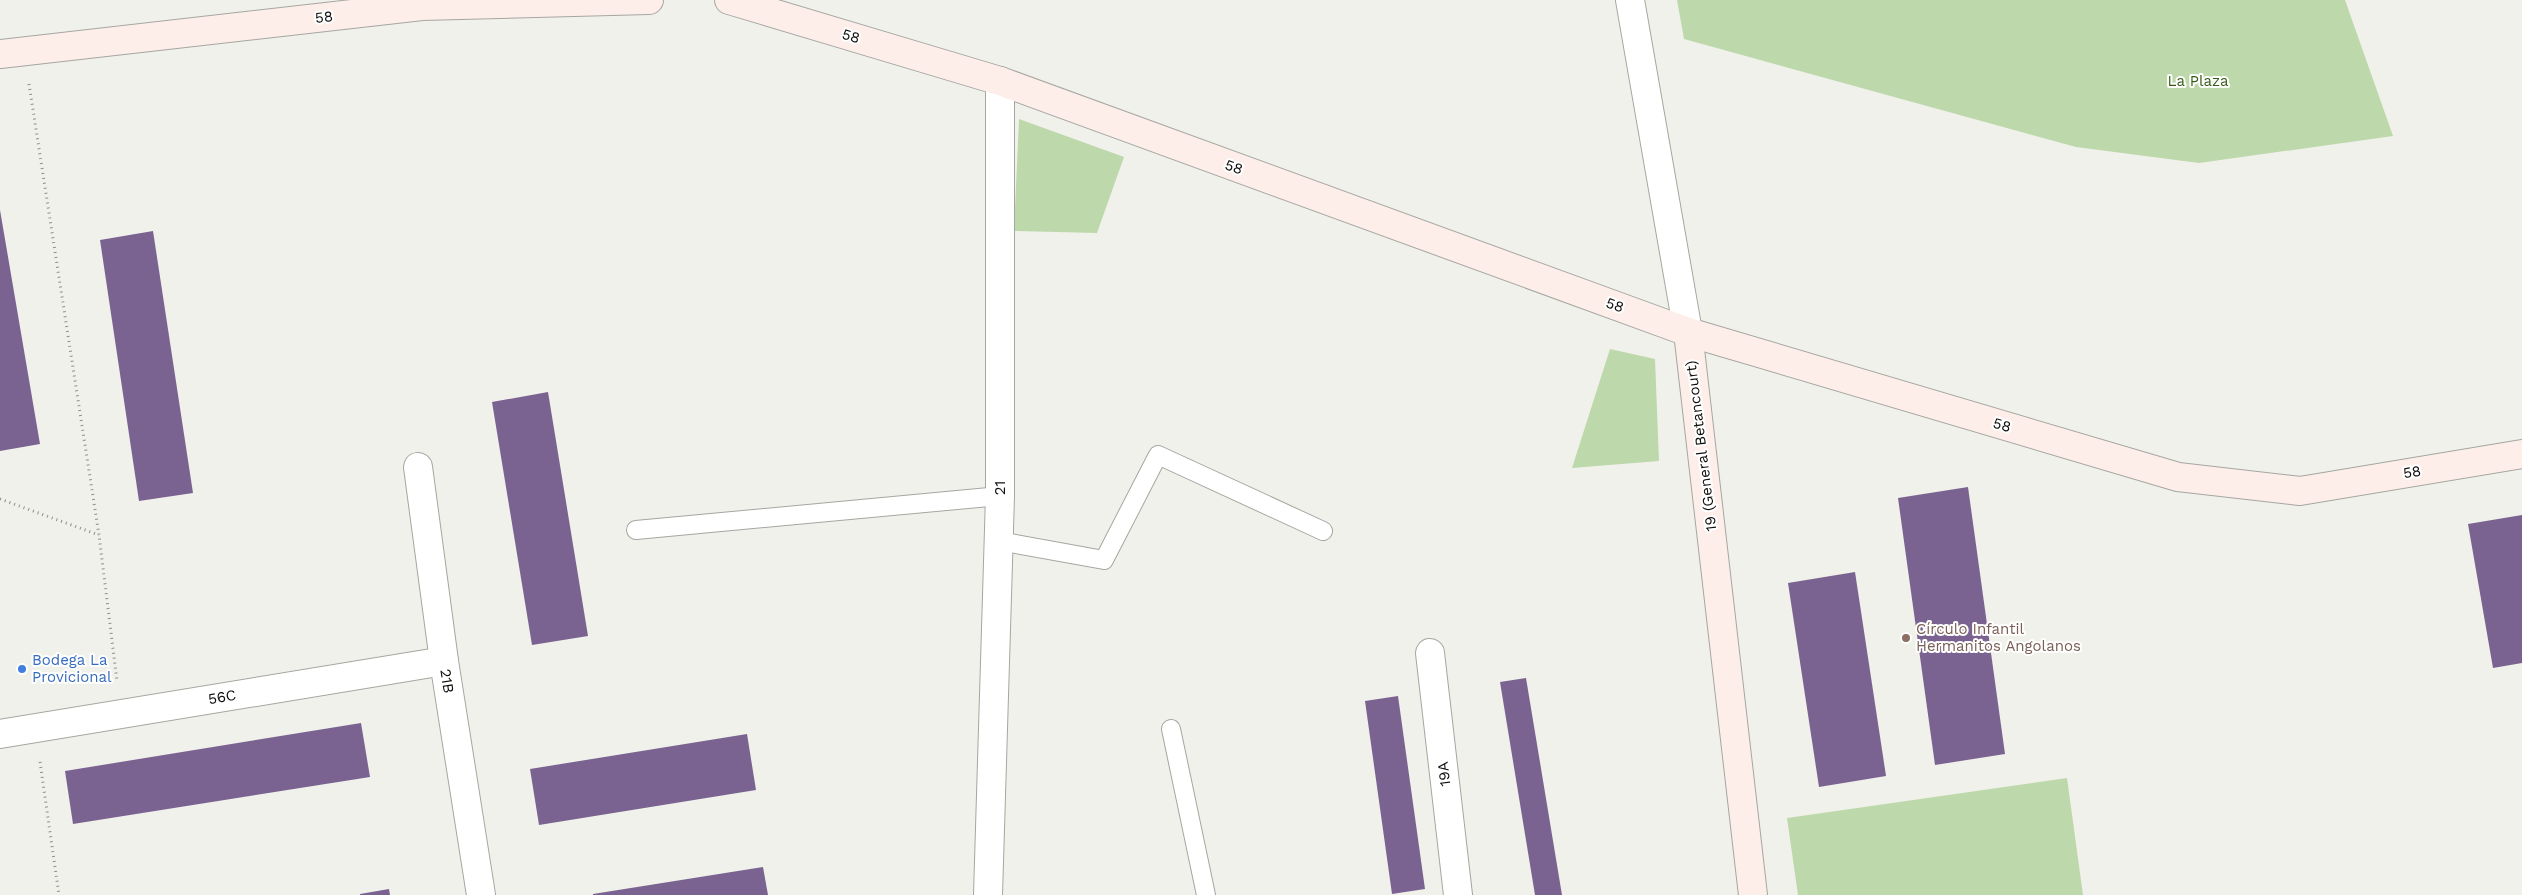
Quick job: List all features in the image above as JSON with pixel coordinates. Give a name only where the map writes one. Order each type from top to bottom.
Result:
[{"type":"main road","name":"58","points":[[12,53],[422,6],[649,0]]},
{"type":"main road","name":"58","points":[[729,0],[1000,82],[1688,332],[2178,477],[2300,490],[2522,454]]},
{"type":"main road","name":"19 (General Betancourt)","points":[[1688,332],[1753,895]]},
{"type":"street","name":"19 (General Betancourt)","points":[[1630,0],[1688,332]]},
{"type":"street","name":"21","points":[[988,895],[1000,496],[1000,82]]},
{"type":"street","name":"21B","points":[[418,467],[444,661],[481,895]]},
{"type":"street","name":"19A","points":[[1430,653],[1458,895]]},
{"type":"street","name":"56C","points":[[0,734],[444,661]]},
{"type":"lane","points":[[999,541],[1104,560],[1158,455],[1323,531]]},
{"type":"lane","points":[[636,530],[1000,496]]},
{"type":"lane","points":[[1171,729],[1206,895]]},
{"type":"path","points":[[12,53],[99,535],[120,714]]},
{"type":"path","points":[[0,499],[99,535]]},
{"type":"path","points":[[35,728],[59,895]]},
{"type":"green space","name":"La Plaza","points":[[1677,0],[2345,0],[2393,136],[2199,163],[2076,147],[1684,39]]},
{"type":"green space","points":[[1019,119],[1124,157],[1097,233],[1014,231]]},
{"type":"green space","points":[[1610,349],[1655,359],[1659,461],[1572,468]]},
{"type":"green space","points":[[2067,778],[2083,895],[1798,895],[1787,818]]},
{"type":"building","points":[[0,210],[40,444],[0,451]]},
{"type":"building","points":[[153,231],[193,493],[139,501],[100,240]]},
{"type":"building","points":[[548,392],[588,636],[532,645],[492,402]]},
{"type":"building","points":[[1968,487],[2005,754],[1935,765],[1898,498]]},
{"type":"building","points":[[2522,515],[2522,663],[2493,668],[2468,524]]},
{"type":"building","points":[[1855,572],[1886,776],[1819,787],[1788,583]]},
{"type":"building","points":[[1526,678],[1562,895],[1535,895],[1500,682]]},
{"type":"building","points":[[1398,696],[1425,889],[1392,894],[1365,701]]},
{"type":"building","points":[[361,723],[370,777],[73,824],[65,771]]},
{"type":"building","points":[[747,734],[756,790],[539,825],[530,769]]},
{"type":"building","points":[[763,867],[768,895],[593,895],[593,894]]},
{"type":"building","points":[[389,889],[390,895],[360,895],[360,894]]},
{"type":"place","name":"Círculo Infantil Hermanitos Angolanos","points":[[1906,638]]},
{"type":"place","name":"Bodega La Provicional","points":[[22,669]]}]
